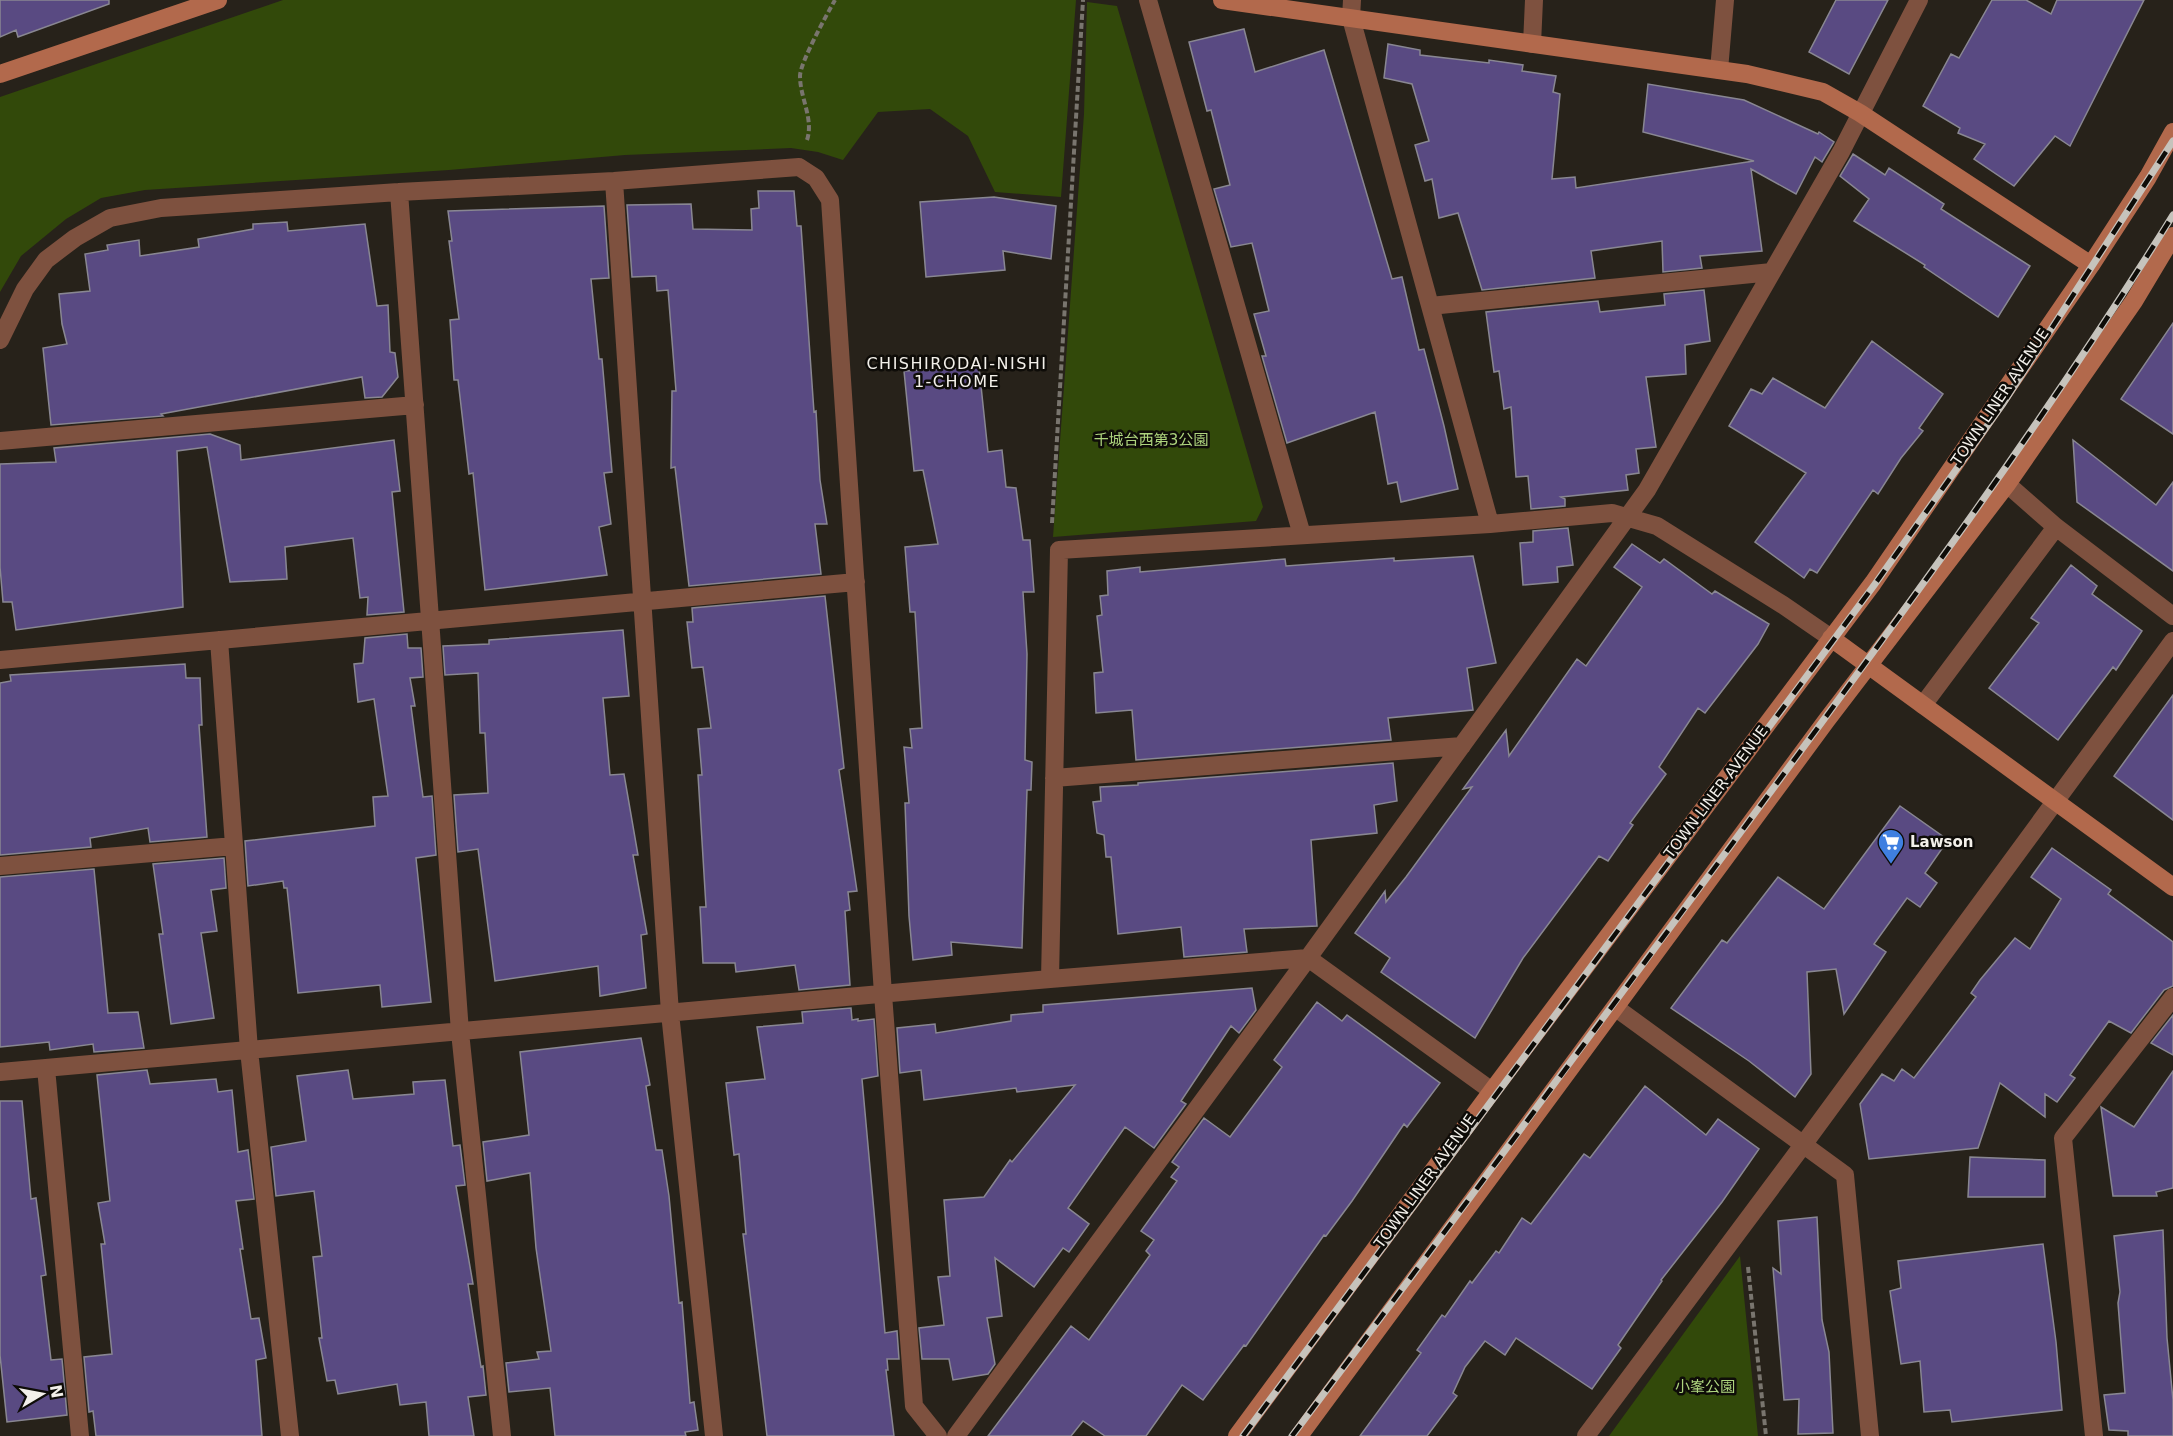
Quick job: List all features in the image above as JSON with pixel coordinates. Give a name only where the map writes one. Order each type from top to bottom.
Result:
[{"type":"street","points":[[0,74],[218,0]]},
{"type":"street","points":[[1148,0],[1302,535]]},
{"type":"street","points":[[1222,0],[1351,9],[1532,44],[1747,74],[1822,92],[1860,112],[2091,265]]},
{"type":"street","points":[[1532,44],[1534,0]]},
{"type":"street","points":[[1719,70],[1725,0]]},
{"type":"street","points":[[956,1436],[1308,958],[1647,490],[1841,152],[1919,0]]},
{"type":"street","points":[[1351,9],[1490,524]]},
{"type":"street","name":"TOWN LINER AVENUE","points":[[1237,1436],[1491,1091],[1873,583],[2091,265],[2148,177],[2173,132]]},
{"type":"street","points":[[0,340],[25,289],[46,260],[75,238],[110,218],[161,208],[399,192],[614,181],[799,167],[816,178],[830,200],[883,994],[914,1406],[938,1436]]},
{"type":"street","points":[[614,181],[670,1013],[714,1436]]},
{"type":"street","points":[[399,192],[460,1032],[502,1436]]},
{"type":"street","points":[[1299,1436],[1868,665],[2007,484],[2134,301],[2173,236]]},
{"type":"street","points":[[1430,306],[1772,272]]},
{"type":"street","points":[[0,441],[415,405]]},
{"type":"street","points":[[2007,484],[2056,527],[2173,616]]},
{"type":"street","points":[[1050,979],[1059,550],[1490,524],[1612,513],[1657,526],[1831,638],[2173,887]]},
{"type":"street","points":[[1923,705],[2056,527]]},
{"type":"street","points":[[0,660],[856,582]]},
{"type":"street","points":[[219,640],[249,1050],[290,1436]]},
{"type":"street","points":[[1586,1436],[2173,641]]},
{"type":"street","points":[[1054,778],[1461,746]]},
{"type":"street","points":[[0,866],[234,846]]},
{"type":"street","points":[[0,1072],[1308,958],[1491,1091]]},
{"type":"street","points":[[2094,1436],[2063,1138],[2173,996]]},
{"type":"street","points":[[1616,1008],[1845,1175],[1870,1436]]},
{"type":"street","points":[[46,1068],[80,1436]]},
{"type":"path","points":[[799,167],[810,130],[800,75],[817,33],[835,0]]},
{"type":"path","points":[[1059,550],[1051,536],[1083,0]]},
{"type":"path","points":[[1743,1224],[1766,1436]]},
{"type":"green space","points":[[283,0],[1076,0],[1061,197],[995,192],[968,136],[930,109],[878,112],[843,160],[818,152],[791,148],[625,155],[449,170],[145,190],[101,198],[66,219],[21,256],[0,292],[0,97]]},
{"type":"green space","name":"千城台西第3公園","points":[[1087,2],[1117,6],[1263,507],[1256,521],[1053,537],[1084,114]]},
{"type":"green space","name":"小峯公園","points":[[1740,1256],[1758,1436],[1609,1436]]},
{"type":"building","points":[[0,0],[109,0],[109,4],[18,37],[16,30],[0,37]]},
{"type":"building","points":[[1836,0],[1888,0],[1849,74],[1809,52]]},
{"type":"building","points":[[1992,0],[2026,0],[2051,14],[2057,0],[2144,0],[2070,146],[2055,136],[2014,186],[1974,159],[1985,144],[1958,133],[1960,128],[1923,106],[1951,54],[1959,58]]},
{"type":"building","points":[[1244,29],[1255,72],[1324,50],[1392,279],[1402,277],[1419,350],[1424,349],[1458,489],[1401,502],[1397,482],[1388,484],[1375,412],[1287,443],[1262,356],[1266,356],[1254,314],[1269,311],[1252,243],[1231,247],[1214,189],[1230,185],[1211,110],[1207,111],[1189,42]]},
{"type":"building","points":[[1388,44],[1420,50],[1420,55],[1523,65],[1522,71],[1556,76],[1553,92],[1560,94],[1552,179],[1575,177],[1576,188],[1754,161],[1643,132],[1648,84],[1744,100],[1818,134],[1819,132],[1834,142],[1822,162],[1815,157],[1796,194],[1751,169],[1762,251],[1700,256],[1702,268],[1663,272],[1662,241],[1591,251],[1595,278],[1482,290],[1458,213],[1439,218],[1432,179],[1425,181],[1415,145],[1429,141],[1412,84],[1384,78]]},
{"type":"building","points":[[1853,154],[1885,175],[1889,168],[1944,204],[1941,209],[2030,266],[1998,317],[1924,267],[1925,265],[1854,221],[1869,199],[1840,176]]},
{"type":"building","points":[[758,191],[794,191],[797,226],[801,226],[814,412],[816,411],[820,480],[827,524],[815,524],[821,574],[689,586],[675,467],[671,468],[672,391],[676,391],[668,290],[657,291],[656,276],[632,277],[627,205],[691,204],[693,229],[752,230],[751,209],[759,208]]},
{"type":"building","points":[[994,197],[1056,206],[1051,259],[1003,251],[1005,270],[926,277],[920,202]]},
{"type":"building","points":[[604,206],[609,278],[591,279],[599,359],[602,359],[612,472],[604,473],[611,524],[599,527],[607,575],[485,590],[473,473],[469,474],[458,380],[454,380],[450,320],[459,319],[449,241],[452,241],[448,211]]},
{"type":"building","points":[[287,222],[288,231],[365,224],[377,306],[388,305],[390,352],[395,353],[398,377],[382,397],[365,398],[362,377],[161,414],[163,416],[51,425],[43,348],[67,344],[59,294],[90,291],[85,254],[108,250],[107,245],[139,240],[140,256],[199,247],[198,239],[253,229],[253,224]]},
{"type":"building","points":[[1704,290],[1710,341],[1685,345],[1686,374],[1646,377],[1656,447],[1636,449],[1639,473],[1626,475],[1628,490],[1561,497],[1565,499],[1565,506],[1531,509],[1528,476],[1516,477],[1511,407],[1504,409],[1499,371],[1494,372],[1486,312],[1598,301],[1600,312],[1665,305],[1664,294]]},
{"type":"building","points":[[2173,323],[2173,434],[2121,399]]},
{"type":"building","points":[[1872,341],[1943,394],[1919,428],[1923,431],[1901,458],[1878,494],[1873,490],[1817,573],[1810,569],[1804,578],[1755,542],[1806,473],[1729,426],[1751,389],[1762,394],[1773,378],[1825,408]]},
{"type":"building","points":[[979,367],[988,452],[1002,450],[1006,487],[1016,488],[1023,540],[1030,540],[1034,592],[1023,592],[1027,654],[1025,760],[1032,762],[1031,790],[1027,790],[1022,948],[951,942],[952,955],[913,960],[905,803],[909,803],[904,747],[912,748],[910,729],[922,728],[915,612],[910,612],[905,547],[938,544],[923,470],[914,471],[904,371]]},
{"type":"building","points":[[210,434],[240,445],[241,460],[394,440],[400,491],[392,492],[404,612],[367,615],[368,597],[360,598],[353,538],[285,547],[287,579],[230,582],[207,447],[177,451],[183,607],[16,630],[12,602],[3,602],[0,567],[0,464],[56,462],[54,448]]},
{"type":"building","points":[[2073,440],[2156,505],[2173,482],[2173,571],[2077,502]]},
{"type":"building","points":[[1568,528],[1573,565],[1557,567],[1558,582],[1523,585],[1520,543],[1533,542],[1533,531]]},
{"type":"building","points":[[1632,544],[1660,563],[1664,559],[1712,594],[1715,591],[1769,624],[1758,644],[1705,713],[1698,708],[1659,767],[1666,774],[1630,823],[1633,825],[1608,861],[1599,856],[1523,958],[1475,1038],[1381,972],[1390,958],[1355,933],[1385,891],[1386,902],[1406,877],[1472,787],[1463,789],[1506,730],[1509,756],[1577,659],[1586,666],[1642,587],[1614,567]]},
{"type":"building","points":[[1473,556],[1496,663],[1467,668],[1473,710],[1388,718],[1391,740],[1136,760],[1132,710],[1096,713],[1094,673],[1103,672],[1097,616],[1102,615],[1100,596],[1108,595],[1107,571],[1140,567],[1140,572],[1285,559],[1286,566],[1394,558],[1394,561]]},
{"type":"building","points":[[2071,565],[2097,586],[2092,594],[2142,631],[2116,670],[2113,667],[2058,740],[1989,688],[2039,623],[2031,618]]},
{"type":"building","points":[[825,596],[844,768],[839,770],[857,891],[848,892],[850,910],[845,911],[850,985],[799,990],[795,965],[736,972],[735,963],[703,963],[700,907],[706,907],[698,775],[702,775],[698,729],[711,728],[703,667],[692,668],[687,622],[693,622],[692,608]]},
{"type":"building","points":[[623,630],[629,696],[603,698],[610,775],[624,774],[638,855],[633,855],[647,934],[641,935],[646,988],[600,996],[598,966],[495,981],[478,849],[458,852],[454,795],[488,793],[485,733],[480,733],[478,673],[445,675],[443,646],[489,644],[489,640]]},
{"type":"building","points":[[407,634],[408,648],[421,648],[423,677],[410,678],[415,706],[411,706],[423,797],[432,796],[436,855],[416,858],[431,1002],[382,1007],[380,985],[298,993],[287,888],[284,888],[283,881],[248,886],[245,841],[375,826],[373,797],[388,796],[374,699],[358,702],[354,664],[363,663],[365,638]]},
{"type":"building","points":[[185,664],[186,678],[200,678],[202,725],[199,725],[207,837],[150,842],[148,828],[90,838],[91,847],[0,855],[0,683],[11,681],[10,675]]},
{"type":"building","points":[[2173,695],[2173,820],[2114,776]]},
{"type":"building","points":[[1393,763],[1397,801],[1374,805],[1377,833],[1311,840],[1317,926],[1244,929],[1247,952],[1184,957],[1181,927],[1118,934],[1111,857],[1106,857],[1104,835],[1097,833],[1093,802],[1101,801],[1100,787]]},
{"type":"building","points":[[1900,806],[1948,840],[1925,873],[1937,883],[1920,907],[1907,898],[1874,944],[1886,952],[1844,1014],[1836,969],[1807,972],[1811,1074],[1795,1097],[1749,1061],[1671,1008],[1722,940],[1727,943],[1778,877],[1824,909]]},
{"type":"building","points":[[2052,848],[2111,890],[2108,894],[2173,942],[2173,986],[2164,990],[2131,1033],[2109,1021],[2070,1075],[2075,1078],[2057,1102],[2045,1094],[2045,1117],[2000,1083],[1978,1148],[1869,1159],[1860,1104],[1882,1074],[1894,1081],[1902,1069],[1914,1078],[1976,997],[1971,993],[1980,980],[2015,938],[2030,949],[2061,899],[2031,877]]},
{"type":"building","points":[[224,858],[226,888],[211,890],[217,931],[201,933],[214,1018],[171,1024],[159,934],[163,934],[153,864]]},
{"type":"building","points":[[94,869],[108,1013],[138,1012],[144,1048],[94,1052],[93,1044],[50,1050],[49,1042],[0,1047],[0,877]]},
{"type":"building","points":[[1252,988],[1256,1010],[1239,1033],[1231,1026],[1181,1101],[1186,1104],[1154,1148],[1125,1127],[1068,1208],[1089,1224],[1069,1252],[1063,1248],[1034,1287],[995,1258],[1002,1316],[987,1318],[995,1364],[988,1374],[953,1380],[949,1359],[922,1359],[919,1328],[944,1325],[938,1277],[950,1276],[944,1200],[984,1197],[1010,1160],[1012,1162],[1075,1085],[1017,1092],[1016,1088],[924,1100],[921,1070],[900,1073],[897,1028],[935,1024],[936,1033],[1011,1021],[1011,1015],[1043,1012],[1043,1005]]},
{"type":"building","points":[[1317,1002],[1342,1021],[1347,1015],[1440,1083],[1407,1127],[1404,1124],[1352,1201],[1326,1236],[1324,1235],[1246,1346],[1244,1345],[1203,1400],[1182,1385],[1146,1436],[1105,1436],[1083,1421],[1071,1436],[988,1436],[1071,1326],[1089,1340],[1150,1255],[1146,1251],[1154,1240],[1141,1231],[1177,1181],[1171,1177],[1179,1167],[1172,1162],[1204,1118],[1230,1137],[1282,1067],[1274,1060]]},
{"type":"building","points":[[851,1008],[852,1020],[874,1019],[878,1076],[862,1079],[885,1333],[897,1331],[899,1359],[887,1359],[888,1370],[886,1370],[894,1436],[767,1436],[743,1234],[746,1234],[739,1154],[734,1155],[726,1083],[765,1079],[757,1027],[803,1023],[802,1012]]},
{"type":"building","points":[[2173,1015],[2173,1055],[2151,1043]]},
{"type":"building","points":[[641,1038],[650,1085],[646,1086],[656,1150],[662,1150],[669,1196],[679,1303],[682,1302],[690,1403],[694,1402],[698,1430],[685,1432],[686,1436],[555,1436],[550,1388],[509,1392],[506,1363],[539,1359],[537,1352],[551,1351],[536,1248],[530,1173],[487,1181],[483,1142],[529,1135],[520,1052]]},
{"type":"building","points":[[147,1070],[150,1084],[216,1079],[218,1092],[232,1090],[238,1152],[248,1150],[254,1199],[236,1201],[243,1249],[240,1249],[251,1319],[259,1318],[266,1358],[256,1360],[262,1436],[96,1436],[93,1411],[89,1412],[84,1357],[112,1354],[101,1244],[105,1244],[98,1203],[110,1201],[97,1075]]},
{"type":"building","points":[[348,1070],[353,1099],[414,1094],[413,1082],[445,1080],[453,1146],[460,1145],[465,1185],[456,1186],[473,1284],[468,1284],[486,1395],[468,1397],[474,1436],[429,1436],[426,1402],[400,1405],[397,1384],[338,1394],[335,1380],[327,1381],[319,1338],[322,1338],[313,1257],[322,1256],[314,1191],[276,1196],[271,1147],[306,1141],[297,1076]]},
{"type":"building","points":[[2173,1071],[2173,1188],[2156,1192],[2157,1196],[2113,1196],[2101,1107],[2134,1127]]},
{"type":"building","points":[[1645,1086],[1706,1135],[1718,1119],[1759,1149],[1722,1202],[1661,1280],[1618,1345],[1621,1348],[1592,1389],[1516,1338],[1505,1355],[1485,1341],[1465,1367],[1453,1393],[1457,1396],[1427,1436],[1360,1436],[1421,1353],[1417,1350],[1442,1315],[1445,1317],[1470,1281],[1472,1283],[1496,1251],[1499,1253],[1522,1218],[1531,1224],[1584,1154],[1590,1158]]},
{"type":"building","points":[[0,1101],[22,1101],[31,1199],[36,1198],[46,1275],[41,1276],[51,1360],[62,1359],[67,1415],[7,1422],[0,1355]]},
{"type":"building","points":[[1970,1157],[2045,1160],[2045,1197],[1968,1197]]},
{"type":"building","points":[[1817,1217],[1822,1320],[1829,1352],[1833,1433],[1798,1434],[1799,1399],[1784,1400],[1773,1268],[1781,1274],[1778,1221]]},
{"type":"building","points":[[2163,1230],[2173,1436],[2128,1436],[2128,1431],[2109,1430],[2104,1395],[2125,1393],[2118,1303],[2120,1292],[2114,1236]]},
{"type":"building","points":[[2043,1244],[2062,1410],[1952,1422],[1950,1410],[1924,1412],[1920,1361],[1901,1364],[1890,1291],[1901,1288],[1898,1261]]},
{"type":"railway","points":[[1243,1436],[1875,584],[2002,405],[2173,141]]},
{"type":"railway","points":[[1292,1436],[1924,583],[2076,364],[2173,215]]},
{"type":"place","name":"Lawson","points":[[1891,865]]},
{"type":"district","name":"CHISHIRODAI-NISHI 1-CHOME","points":[[957,372]]}]
